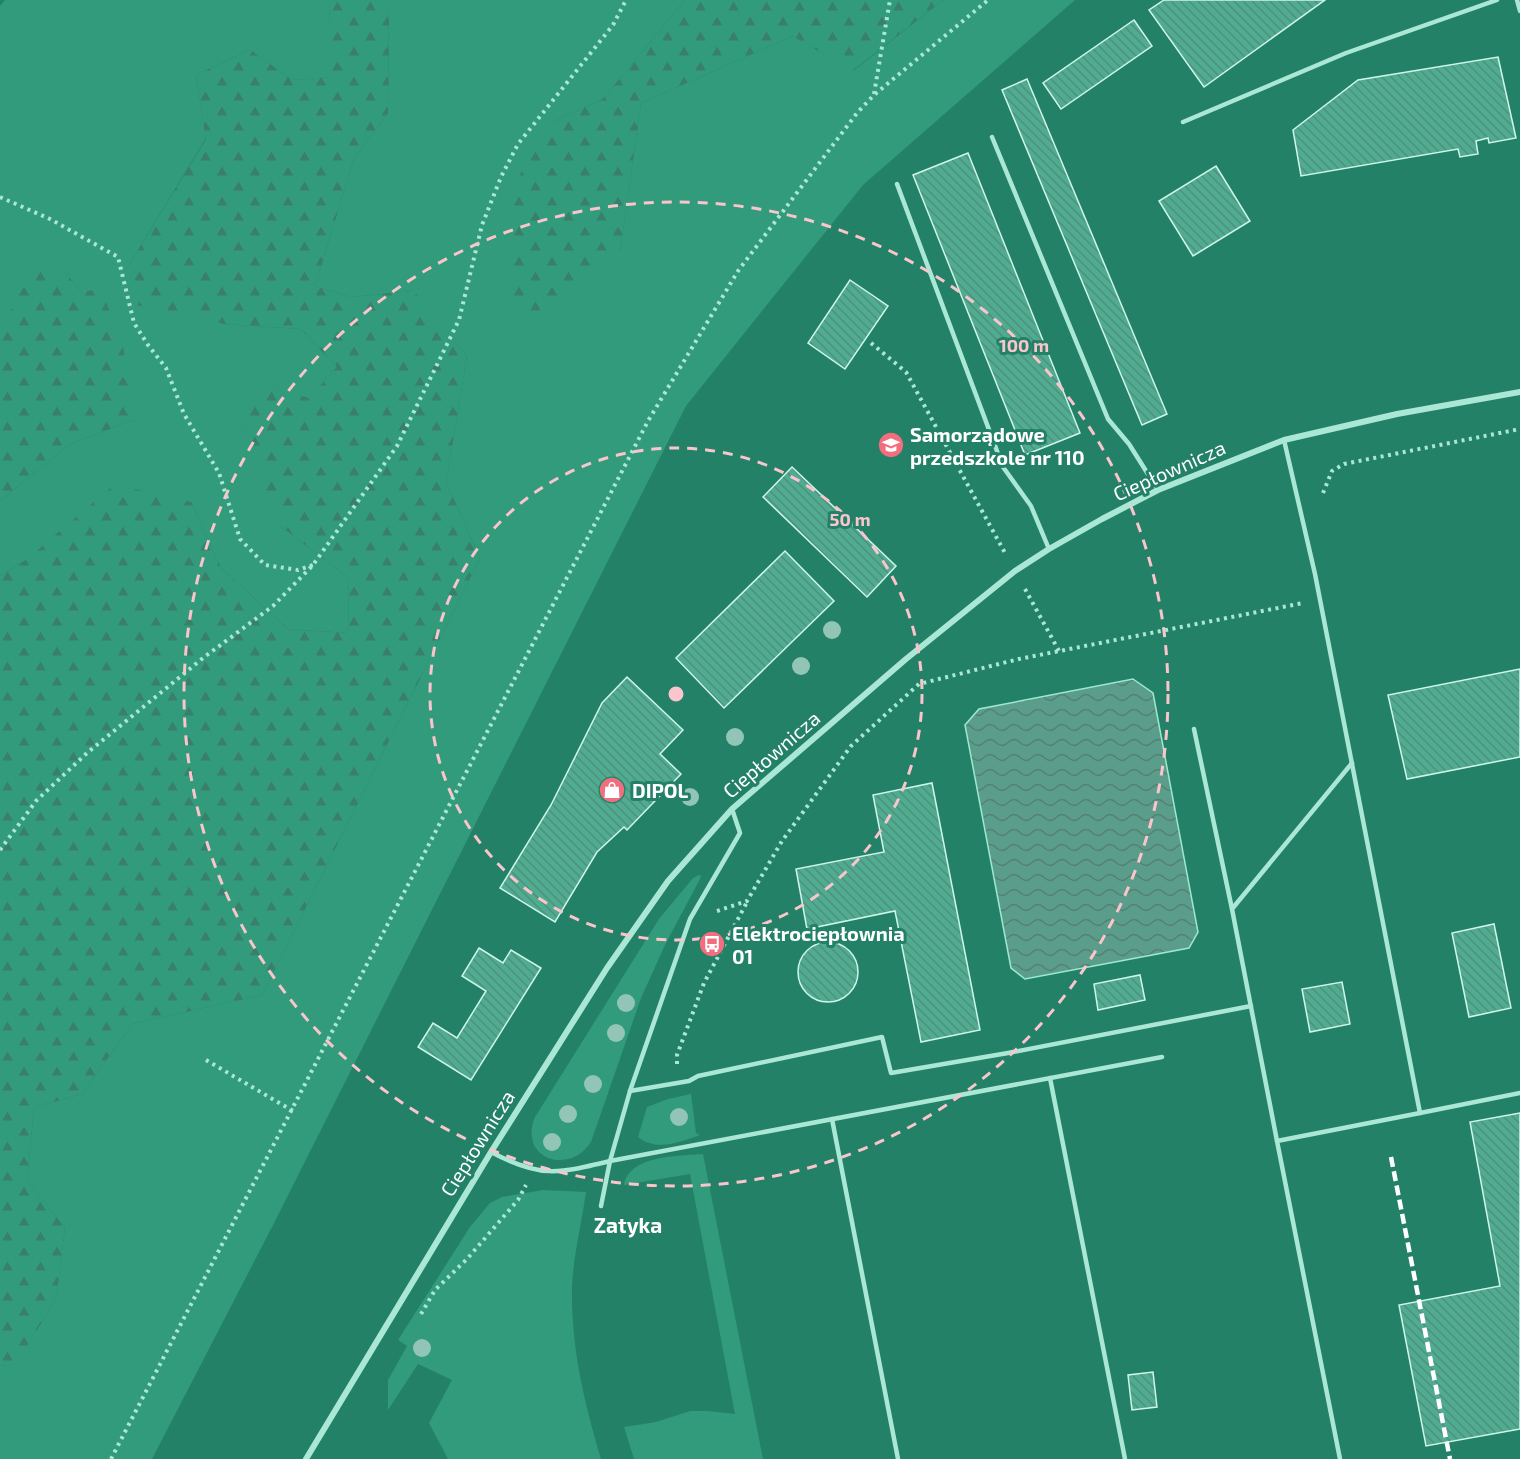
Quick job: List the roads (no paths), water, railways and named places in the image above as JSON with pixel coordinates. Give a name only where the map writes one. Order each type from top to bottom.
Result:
[{"type":"street","name":"Ciepłownicza","points":[[306,1459],[491,1152],[614,958],[668,881],[732,809],[906,659],[1015,571],[1049,549],[1158,490],[1284,440],[1397,414],[1520,392]]},
{"type":"lane","points":[[1183,122],[1346,53],[1497,0]]},
{"type":"lane","points":[[1517,0],[1520,11]]},
{"type":"lane","points":[[992,137],[1108,419],[1129,444],[1158,490]]},
{"type":"lane","points":[[897,184],[1003,467],[1031,506],[1049,549]]},
{"type":"lane","points":[[1284,440],[1320,600],[1420,1113]]},
{"type":"lane","points":[[1194,729],[1232,909],[1340,1459]]},
{"type":"lane","points":[[1232,909],[1352,763]]},
{"type":"lane","points":[[601,1206],[610,1161],[630,1091],[690,919],[740,832],[732,809]]},
{"type":"lane","points":[[630,1091],[688,1081],[698,1076],[882,1037],[891,1073],[1251,1006]]},
{"type":"lane","points":[[491,1152],[513,1164],[535,1170],[548,1172],[578,1169],[610,1161],[1162,1057]]},
{"type":"lane","points":[[1050,1078],[1125,1459]]},
{"type":"lane","points":[[1277,1141],[1520,1093]]},
{"type":"lane","points":[[832,1119],[898,1459]]},
{"type":"water","points":[[1133,679],[1153,693],[1198,932],[1189,948],[1025,979],[1011,968],[965,725],[979,709]]},
{"type":"railway","points":[[1391,1157],[1450,1459]]},
{"type":"place","name":"Samorządowe przedszkole nr 110","points":[[891,445]]},
{"type":"place","name":"DIPOL","points":[[612,790]]},
{"type":"place","name":"Elektrociepłownia 01","points":[[712,944]]},
{"type":"district","name":"Zatyka","points":[[628,1224]]}]
